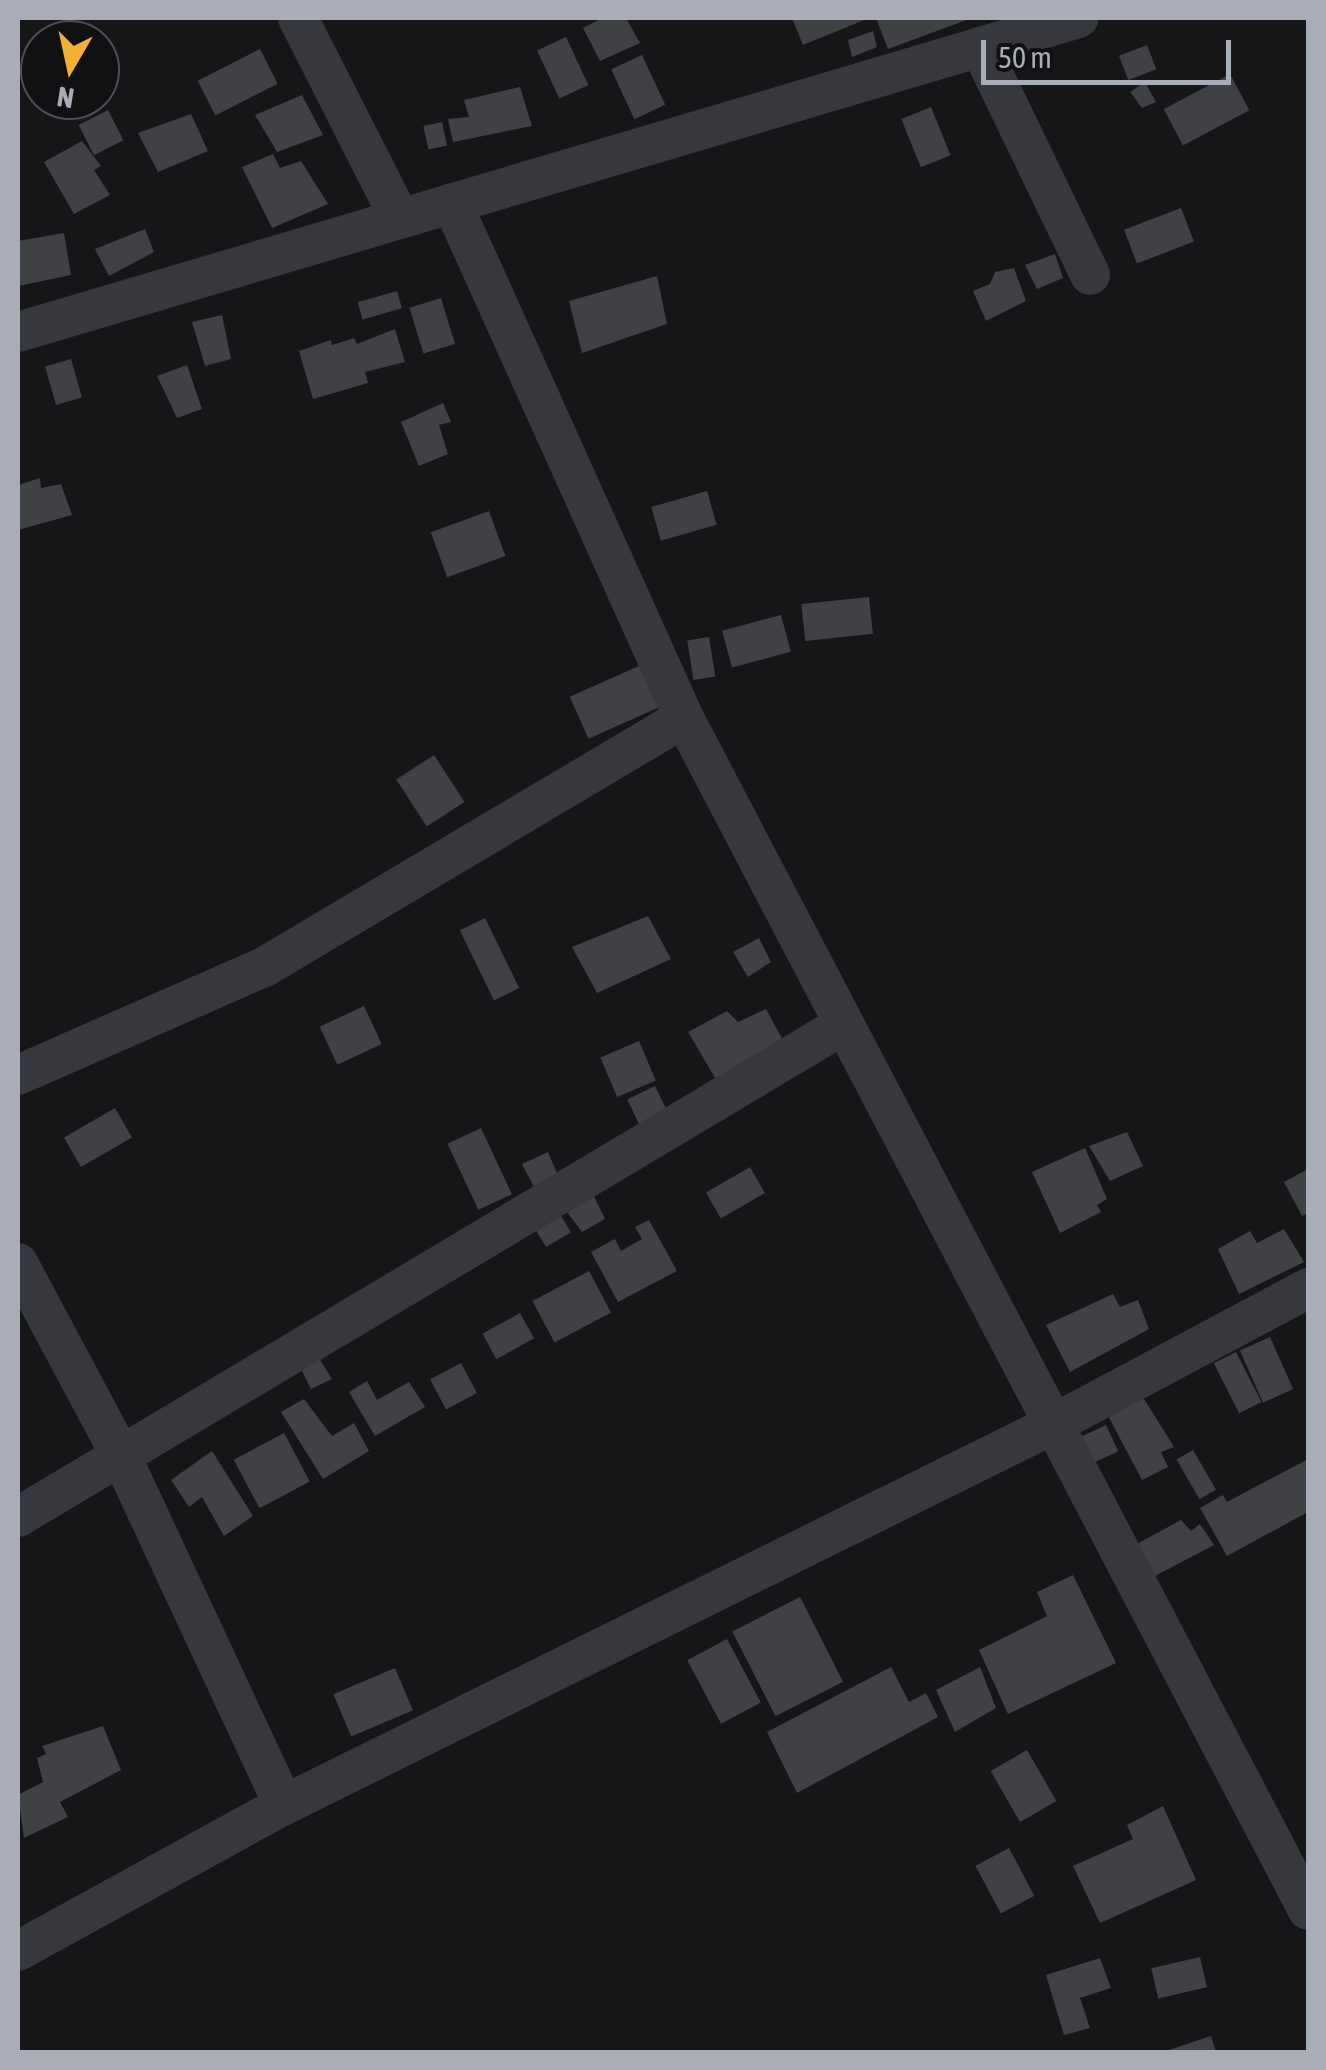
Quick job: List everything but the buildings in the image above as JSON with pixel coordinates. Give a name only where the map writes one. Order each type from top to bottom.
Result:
[{"type":"street","points":[[298,18],[400,219]]},
{"type":"street","points":[[18,332],[1060,20]]},
{"type":"street","points":[[980,47],[1090,276]]},
{"type":"street","points":[[452,203],[684,718],[1050,1426],[1308,1910]]},
{"type":"street","points":[[18,1076],[266,966],[684,718]]},
{"type":"street","points":[[18,1518],[843,1025]]},
{"type":"street","points":[[18,1263],[121,1456],[284,1805]]},
{"type":"street","points":[[18,1951],[284,1805],[1050,1426],[1308,1288]]}]
